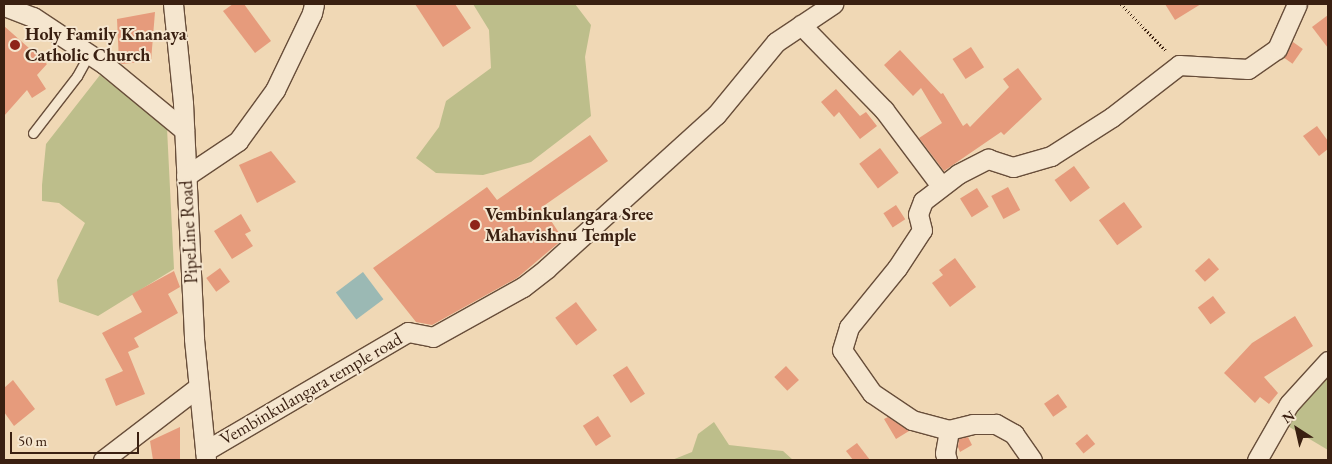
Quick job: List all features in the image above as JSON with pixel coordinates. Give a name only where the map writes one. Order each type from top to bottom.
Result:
[{"type":"street","name":"PipeLine Road","points":[[173,4],[184,130],[194,339],[205,456]]},
{"type":"street","points":[[186,176],[238,141],[275,90],[312,13],[314,4]]},
{"type":"street","name":"Vembinkulangara temple road","points":[[205,456],[408,332],[433,337],[523,287],[547,268],[716,115],[776,42],[832,4]]},
{"type":"street","points":[[1032,460],[1014,434],[996,424],[973,424],[949,430],[912,420],[872,393],[842,350],[849,327],[897,268],[922,230],[918,214],[923,200],[941,186],[958,174],[988,159],[1013,167],[1051,156],[1112,117],[1179,65],[1248,69],[1277,49],[1297,4]]},
{"type":"street","points":[[4,6],[34,17],[104,64],[184,130]]},
{"type":"street","points":[[801,25],[884,110],[941,186]]},
{"type":"street","points":[[1258,460],[1289,404],[1328,360]]},
{"type":"street","points":[[103,460],[198,387]]},
{"type":"street","points":[[947,460],[945,453],[949,430]]},
{"type":"lane","points":[[34,133],[77,76],[89,54]]},
{"type":"path","points":[[1122,4],[1179,65]]},
{"type":"green space","points":[[473,4],[575,4],[591,25],[585,57],[591,116],[531,162],[483,175],[436,173],[416,158],[439,127],[446,101],[491,68],[489,30]]},
{"type":"green space","points":[[100,75],[167,128],[174,269],[98,316],[59,302],[57,280],[85,223],[59,203],[42,201],[42,185],[46,144]]},
{"type":"green space","points":[[1328,371],[1328,450],[1286,425],[1316,382]]},
{"type":"green space","points":[[714,422],[729,445],[783,451],[793,460],[672,460],[692,452],[698,434]]},
{"type":"water","points":[[363,272],[383,299],[356,320],[336,292]]},
{"type":"building","points":[[233,4],[244,4],[271,41],[255,53],[223,11]]},
{"type":"building","points":[[415,4],[455,4],[471,28],[443,47]]},
{"type":"building","points":[[1165,4],[1201,4],[1175,20]]},
{"type":"building","points":[[155,12],[151,61],[122,64],[119,62],[117,19]]},
{"type":"building","points":[[1328,15],[1328,48],[1312,27]]},
{"type":"building","name":"Holy Family Knanaya Catholic Church","points":[[4,26],[47,64],[37,75],[46,89],[32,98],[27,90],[4,116]]},
{"type":"building","points":[[1293,42],[1303,49],[1293,64],[1283,57]]},
{"type":"building","points":[[971,47],[984,67],[966,79],[953,59]]},
{"type":"building","points":[[900,50],[941,94],[943,93],[963,126],[967,123],[970,127],[1009,87],[1003,79],[1018,68],[1042,99],[1004,135],[1001,132],[944,171],[919,138],[942,123],[921,88],[913,96],[884,65]]},
{"type":"building","points":[[836,89],[860,116],[866,112],[877,126],[860,139],[839,112],[834,117],[821,102]]},
{"type":"building","points":[[1317,126],[1328,141],[1328,149],[1319,156],[1303,136]]},
{"type":"building","name":"Vembinkulangara Sree Mahavishnu Temple","points":[[590,135],[608,161],[542,207],[563,239],[517,278],[432,325],[416,322],[373,268],[487,187],[497,200]]},
{"type":"building","points":[[880,148],[899,173],[878,188],[859,164]]},
{"type":"building","points":[[271,151],[296,182],[257,203],[239,165]]},
{"type":"building","points":[[1074,166],[1090,188],[1070,202],[1055,180]]},
{"type":"building","points":[[1008,187],[1020,210],[1003,219],[991,196]]},
{"type":"building","points":[[977,188],[989,207],[972,217],[960,199]]},
{"type":"building","points":[[1124,202],[1142,227],[1117,245],[1099,220]]},
{"type":"building","points":[[896,205],[905,219],[893,227],[883,213]]},
{"type":"building","points":[[241,214],[251,231],[245,234],[253,246],[232,259],[214,231]]},
{"type":"building","points":[[955,258],[976,287],[950,307],[932,283],[943,275],[939,270]]},
{"type":"building","points":[[1209,258],[1219,269],[1205,282],[1195,271]]},
{"type":"building","points":[[220,268],[230,282],[216,292],[206,278]]},
{"type":"building","points":[[174,271],[180,287],[168,294],[178,313],[134,338],[139,347],[128,352],[145,394],[116,406],[105,379],[123,371],[102,333],[142,312],[132,294]]},
{"type":"building","points":[[1213,296],[1226,313],[1210,324],[1198,307]]},
{"type":"building","points":[[576,302],[597,330],[576,346],[555,318]]},
{"type":"building","points":[[1295,316],[1313,346],[1264,377],[1278,393],[1269,404],[1260,397],[1255,403],[1224,373],[1252,343]]},
{"type":"building","points":[[627,366],[645,394],[631,403],[613,375]]},
{"type":"building","points":[[786,366],[799,380],[787,391],[774,377]]},
{"type":"building","points":[[13,380],[35,409],[14,426],[4,412],[4,388]]},
{"type":"building","points":[[1058,394],[1067,407],[1053,417],[1044,404]]},
{"type":"building","points":[[598,416],[611,436],[596,446],[583,426]]},
{"type":"building","points":[[888,417],[909,431],[896,439],[884,419]]},
{"type":"building","points":[[180,427],[180,459],[153,460],[150,441]]},
{"type":"building","points":[[1087,434],[1095,444],[1084,454],[1075,443]]},
{"type":"building","points":[[968,437],[972,445],[960,452],[958,447],[959,439]]},
{"type":"building","points":[[857,443],[870,460],[853,460],[846,451]]},
{"type":"place","name":"Holy Family Knanaya Catholic Church","points":[[15,45]]},
{"type":"place","name":"Vembinkulangara Sree Mahavishnu Temple","points":[[475,225]]}]
